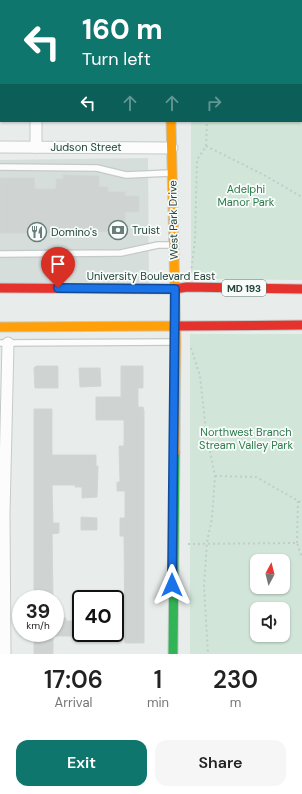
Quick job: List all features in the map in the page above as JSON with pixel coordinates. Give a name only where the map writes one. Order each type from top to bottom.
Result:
[{"type":"main road","name":"West Park Drive","points":[[171,122],[176,342],[173,654]]},
{"type":"main road","name":"University Boulevard East","points":[[0,288],[175,289],[187,287],[302,289]]},
{"type":"main road","points":[[0,327],[302,325]]},
{"type":"street","points":[[36,122],[36,147]]},
{"type":"street","name":"Judson Street","points":[[0,146],[172,148]]},
{"type":"street","points":[[4,343],[2,514],[5,654]]},
{"type":"lane","points":[[0,166],[97,168],[126,175],[172,173]]},
{"type":"lane","points":[[0,254],[121,253],[158,245],[174,246]]},
{"type":"lane","points":[[4,343],[176,342]]},
{"type":"path","points":[[191,274],[195,240],[197,160],[206,146],[207,122]]},
{"type":"path","points":[[206,146],[264,175],[302,197]]},
{"type":"path","points":[[189,343],[200,376],[206,430],[215,476],[212,518],[207,542],[204,586],[208,654]]},
{"type":"path","points":[[215,476],[256,477],[302,503]]},
{"type":"path","points":[[298,500],[297,543],[302,558]]},
{"type":"path","points":[[173,545],[207,542],[297,543]]},
{"type":"shaded area","points":[[148,158],[149,285],[0,285],[0,160]]},
{"type":"green space","name":"Adelphi Manor Park","points":[[191,122],[302,122],[302,280],[195,279],[191,271]]},
{"type":"green space","name":"Northwest Branch Stream Valley Park","points":[[190,334],[302,334],[302,654],[190,654]]},
{"type":"building","points":[[63,175],[99,176],[99,187],[108,187],[108,192],[125,192],[125,196],[139,196],[139,212],[125,212],[125,231],[0,233],[0,178],[34,178],[35,189],[56,189],[56,179],[63,179]]},
{"type":"building","points":[[36,366],[58,366],[58,388],[35,388],[34,368]]},
{"type":"building","points":[[121,366],[143,366],[143,388],[138,388],[138,407],[143,407],[144,411],[144,643],[125,643],[124,536],[120,536],[120,518],[125,518],[125,491],[117,491],[117,482],[120,482],[119,446],[124,446],[124,420],[96,420],[96,397],[121,397]]},
{"type":"building","points":[[79,368],[100,368],[101,386],[80,387]]},
{"type":"building","points":[[34,409],[52,409],[52,455],[96,455],[96,466],[98,466],[97,497],[82,498],[82,487],[75,487],[75,485],[52,485],[53,523],[59,523],[59,533],[52,534],[53,590],[34,590]]},
{"type":"building","points":[[81,517],[97,518],[97,530],[81,530]]},
{"type":"building","points":[[64,618],[66,618],[66,621],[72,621],[72,636],[64,636]]},
{"type":"building","points":[[34,642],[53,642],[53,654],[34,654]]},
{"type":"traffic: fast","points":[[173,654],[175,452]]},
{"type":"traffic: slow","points":[[171,122],[176,342],[175,452]]},
{"type":"traffic: slow","points":[[0,327],[180,326]]},
{"type":"traffic: jam","points":[[0,288],[175,289],[187,287],[302,289]]},
{"type":"traffic: jam","points":[[180,326],[302,325]]},
{"type":"place","name":"Truist","points":[[118,230]]},
{"type":"place","name":"Domino's","points":[[37,232]]},
{"type":"route","points":[[58,288],[175,289],[176,350],[172,585]]}]
